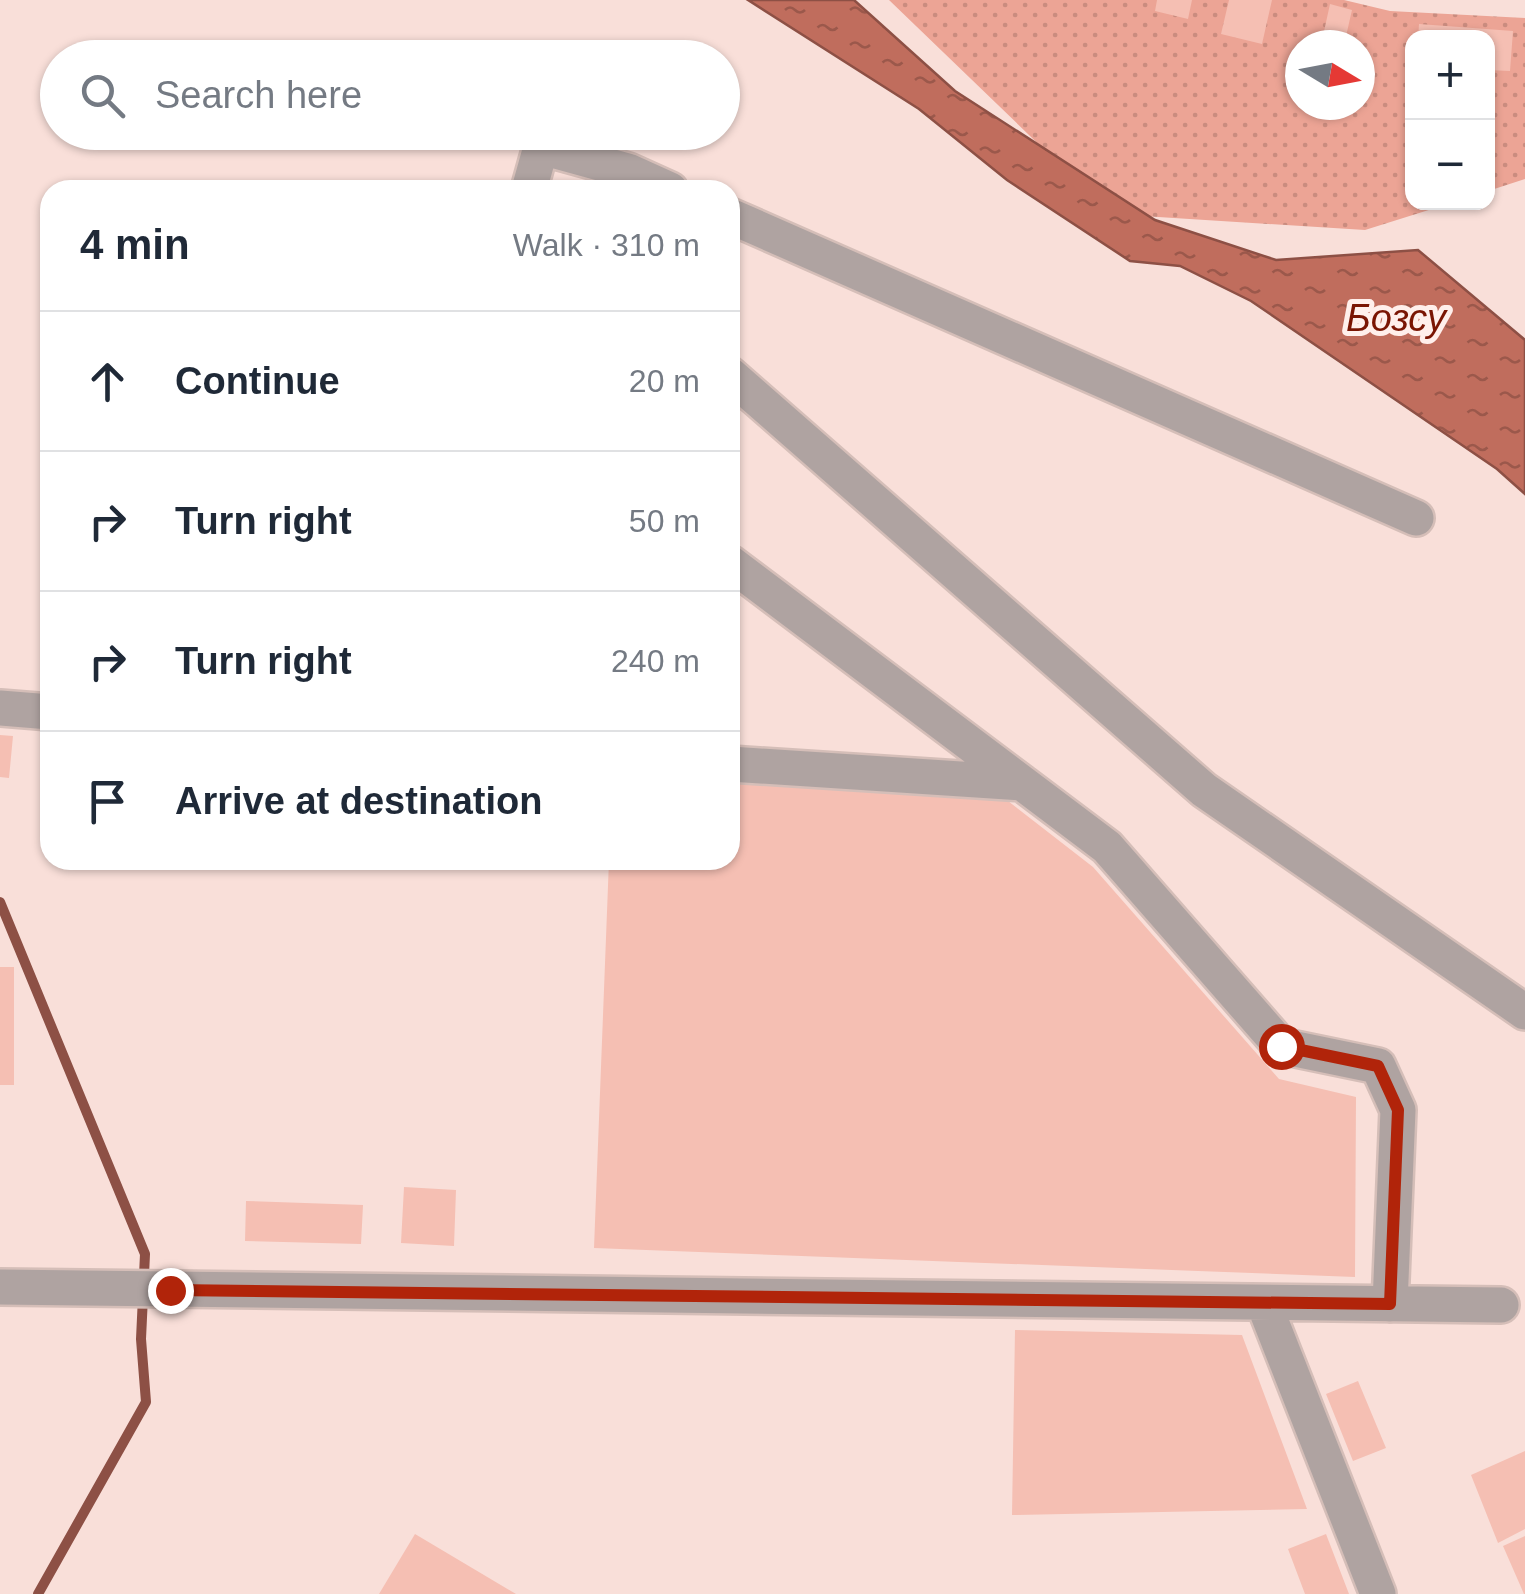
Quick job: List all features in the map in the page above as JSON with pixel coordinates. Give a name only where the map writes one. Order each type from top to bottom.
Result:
[{"type":"street","points":[[532,180],[540,150]]},
{"type":"street","points":[[551,150],[647,180]]},
{"type":"street","points":[[740,220],[1416,518]]},
{"type":"street","points":[[740,385],[1204,790],[1525,1012]]},
{"type":"street","points":[[740,571],[1107,847],[1281,1046],[1378,1066],[1398,1110],[1390,1304]]},
{"type":"street","points":[[0,708],[40,711]]},
{"type":"street","points":[[740,765],[1022,783]]},
{"type":"street","points":[[0,1288],[1501,1305]]},
{"type":"street","points":[[1264,1304],[1378,1594]]},
{"type":"shaded area","points":[[889,0],[1344,0],[1390,11],[1525,18],[1525,179],[1495,189],[1495,30],[1405,30],[1405,210],[1429,210],[1365,230],[1111,214]]},
{"type":"water","name":"Бозсу","points":[[748,0],[854,0],[955,91],[1155,220],[1276,260],[1418,250],[1525,340],[1525,494],[1497,469],[1251,301],[1180,266],[1130,261],[1007,180],[919,109]]},
{"type":"building","points":[[1157,0],[1192,0],[1188,19],[1155,11]]},
{"type":"building","points":[[1229,0],[1272,0],[1262,44],[1221,34]]},
{"type":"building","points":[[1330,4],[1352,10],[1347,30],[1324,30]]},
{"type":"building","points":[[1419,24],[1513,31],[1510,71],[1495,70],[1495,30],[1419,30]]},
{"type":"building","points":[[0,735],[13,736],[9,778],[0,777]]},
{"type":"building","points":[[740,783],[1008,801],[1093,867],[1279,1079],[1356,1097],[1355,1277],[594,1248],[609,870],[740,870]]},
{"type":"building","points":[[0,967],[14,967],[14,1085],[0,1085]]},
{"type":"building","points":[[404,1187],[456,1190],[454,1246],[401,1243]]},
{"type":"building","points":[[246,1201],[363,1205],[361,1244],[245,1241]]},
{"type":"building","points":[[1015,1330],[1242,1335],[1307,1509],[1012,1515]]},
{"type":"building","points":[[1358,1381],[1386,1448],[1353,1461],[1326,1394]]},
{"type":"building","points":[[1525,1451],[1525,1529],[1498,1543],[1471,1475]]},
{"type":"building","points":[[415,1534],[516,1594],[379,1594]]},
{"type":"building","points":[[1326,1534],[1349,1594],[1305,1594],[1288,1549]]},
{"type":"building","points":[[1525,1536],[1525,1594],[1524,1594],[1503,1546]]},
{"type":"waterway","points":[[0,902],[145,1254],[141,1339],[146,1402],[38,1594]]},
{"type":"route","points":[[170,1290],[1390,1304],[1398,1110],[1378,1066],[1281,1046]]}]
